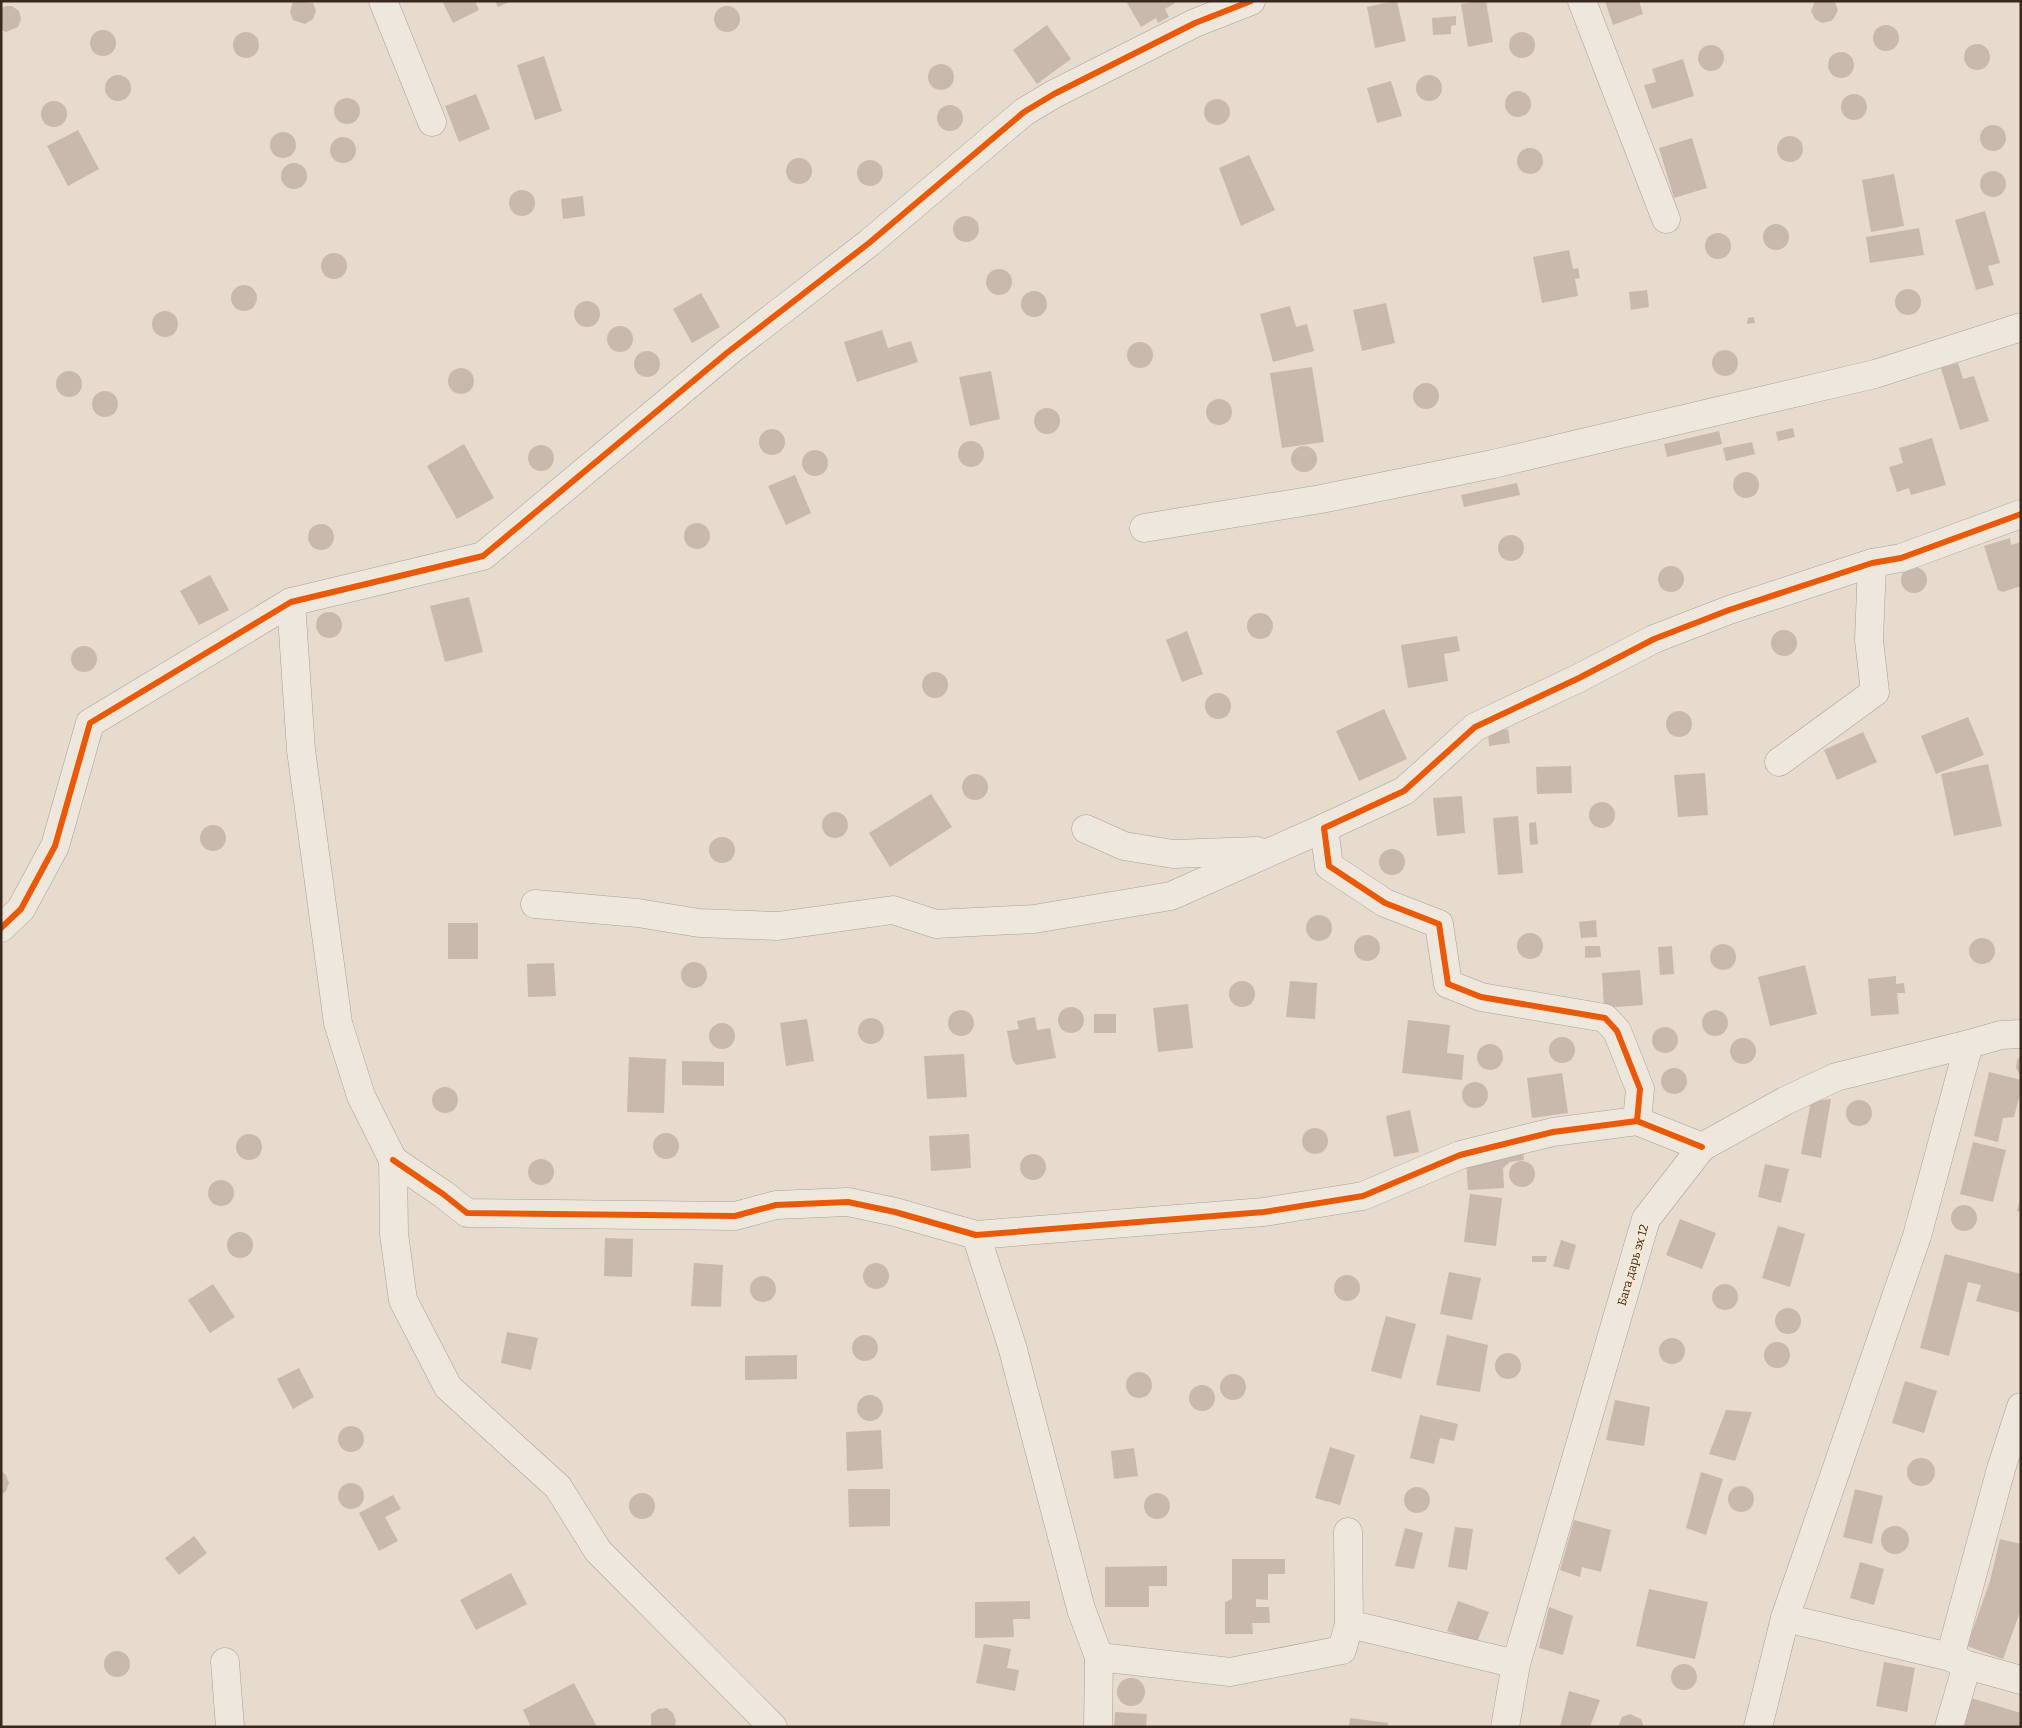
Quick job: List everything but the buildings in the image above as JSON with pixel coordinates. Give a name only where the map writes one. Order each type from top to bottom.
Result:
[{"type":"street","points":[[383,1],[432,122]]},
{"type":"street","points":[[1,928],[22,909],[55,846],[90,723],[291,602],[483,556],[728,352],[869,243],[1024,112],[1054,94],[1194,23],[1251,1]]},
{"type":"street","points":[[1582,1],[1666,218]]},
{"type":"street","points":[[1144,528],[1322,499],[1493,464],[1875,374],[2021,327]]},
{"type":"street","points":[[535,904],[638,913],[699,923],[778,926],[893,910],[936,924],[1034,919],[1172,896],[1404,791],[1475,726],[1579,678],[1654,639],[1729,610],[1872,563],[1901,558],[2021,514]]},
{"type":"street","points":[[1779,762],[1875,692],[1870,640],[1872,563]]},
{"type":"street","points":[[291,602],[301,750],[338,1023],[362,1096],[394,1160],[394,1234],[403,1300],[448,1388],[558,1487],[598,1551],[773,1727]]},
{"type":"street","points":[[1324,828],[1328,866],[1385,903],[1439,924],[1448,984],[1482,998],[1604,1018],[1618,1031],[1640,1089],[1637,1121]]},
{"type":"street","points":[[1086,829],[1124,846],[1172,854],[1274,850]]},
{"type":"street","name":"Бага дарь эх 12","points":[[1505,1727],[1516,1664],[1646,1219],[1702,1147],[1785,1101],[1836,1077],[2001,1035],[2021,1034]]},
{"type":"street","points":[[1758,1727],[1785,1618],[1917,1236],[1969,1044]]},
{"type":"street","points":[[394,1160],[467,1213],[735,1216],[776,1205],[848,1202],[895,1212],[976,1235],[1264,1212],[1363,1196],[1460,1155],[1553,1132],[1637,1121],[1702,1147]]},
{"type":"street","points":[[976,1235],[1012,1346],[1081,1609],[1099,1657],[1098,1727]]},
{"type":"street","points":[[1949,1727],[1959,1661],[2002,1468],[2021,1407]]},
{"type":"street","points":[[1099,1657],[1230,1672],[1342,1650],[1348,1624],[1348,1532]]},
{"type":"street","points":[[1785,1618],[1959,1661],[2021,1680]]},
{"type":"street","points":[[1348,1624],[1516,1664]]},
{"type":"street","points":[[225,1662],[230,1727]]},
{"type":"cycle path","points":[[1,928],[21,909],[55,846],[90,723],[291,602],[483,556],[728,352],[869,243],[1024,112],[1054,94],[1195,23],[1251,1]]},
{"type":"cycle path","points":[[1637,1121],[1640,1089],[1617,1031],[1605,1018],[1481,997],[1448,984],[1439,924],[1385,903],[1329,866],[1324,828],[1404,791],[1475,727],[1579,678],[1654,639],[1729,610],[1872,563],[1901,558],[2021,514]]},
{"type":"cycle path","points":[[393,1160],[467,1213],[735,1216],[776,1205],[848,1202],[895,1212],[976,1235],[1264,1212],[1363,1196],[1460,1155],[1553,1132],[1637,1121],[1702,1147]]}]
